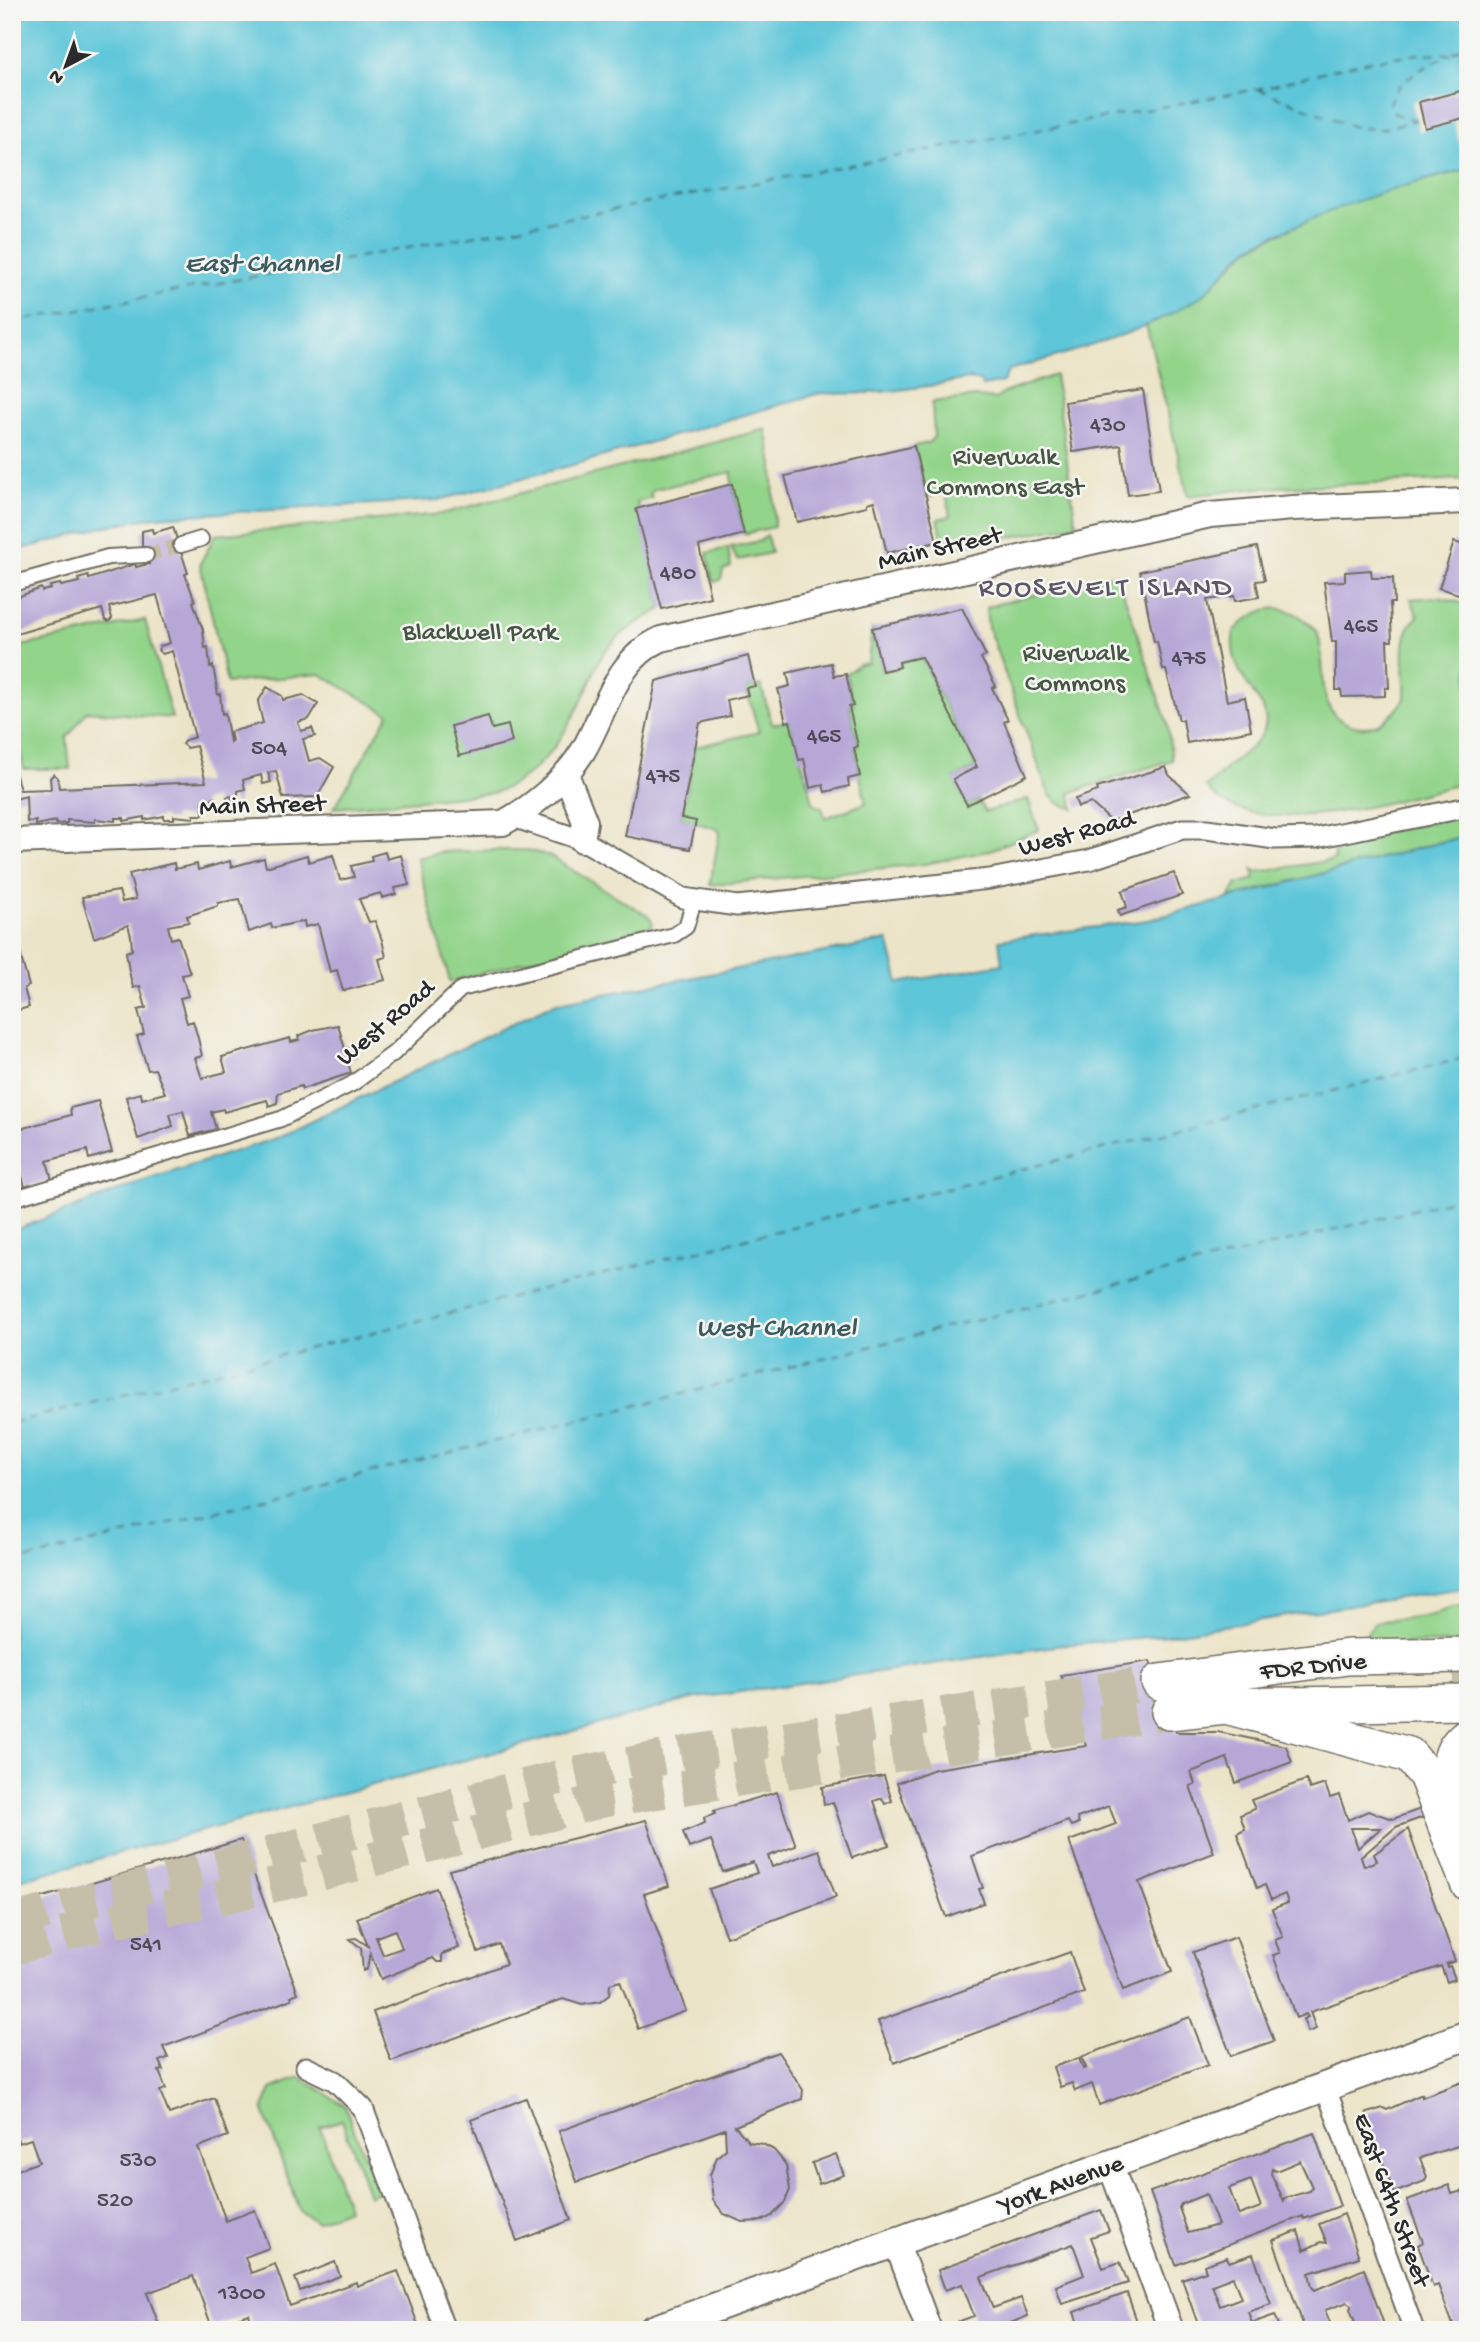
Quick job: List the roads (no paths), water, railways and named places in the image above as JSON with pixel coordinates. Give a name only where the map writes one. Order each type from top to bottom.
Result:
[{"type":"highway","name":"FDR Drive","points":[[1348,1657],[1463,1691],[1226,1706],[1164,1697],[1281,1667],[1348,1657]]},
{"type":"highway","points":[[1463,1691],[1454,1749],[1449,1763],[1451,1777],[1468,1816]]},
{"type":"highway","points":[[1226,1706],[1409,1755],[1426,1775],[1468,1883]]},
{"type":"main road","name":"York Avenue","points":[[653,2330],[686,2324],[896,2242],[1468,2035]]},
{"type":"street","name":"Main Street","points":[[12,841],[503,823],[566,774],[589,740],[623,669],[646,646],[661,639],[1210,515],[1293,508],[1468,502]]},
{"type":"street","points":[[181,545],[201,539]]},
{"type":"street","points":[[12,584],[108,557],[146,555]]},
{"type":"street","points":[[513,817],[582,841],[586,822],[566,774]]},
{"type":"street","name":"West Road","points":[[582,841],[670,893],[694,901],[737,906],[990,879],[1089,860],[1182,829],[1275,839],[1316,838],[1468,807]]},
{"type":"street","name":"West Road","points":[[12,1199],[282,1119],[352,1084],[394,1053],[461,989],[674,935],[686,926],[694,901]]},
{"type":"street","points":[[1468,1766],[1468,1785]]},
{"type":"street","points":[[306,2067],[335,2081],[359,2102],[445,2330]]},
{"type":"street","name":"East 64th Street","points":[[1325,2086],[1414,2330]]},
{"type":"street","points":[[1110,2164],[1171,2330]]},
{"type":"street","points":[[896,2242],[929,2330]]},
{"type":"water","name":"East Channel","points":[[12,12],[1468,12],[1468,169],[1359,200],[1265,239],[1241,254],[1205,293],[1177,311],[1106,341],[1009,370],[1003,382],[982,386],[980,381],[969,379],[876,392],[820,393],[580,463],[438,500],[155,517],[107,526],[12,552]]},
{"type":"water","name":"West Channel","points":[[1468,835],[1468,1587],[1168,1635],[1062,1645],[692,1699],[12,1882],[12,1231],[144,1181],[279,1137],[553,1004],[888,940],[899,983],[1002,964],[999,940],[1148,920]]},
{"type":"tunnel","points":[[146,555],[181,545]]},
{"type":"tunnel","points":[[1453,1674],[1468,1674]]},
{"type":"tunnel","points":[[12,1921],[561,1777],[694,1752],[1159,1682]]},
{"type":"tunnel","points":[[12,1948],[103,1923],[282,1883],[603,1800],[1169,1712]]},
{"type":"district","name":"ROOSEVELT ISLAND","points":[[1106,585]]},
{"type":"park label","name":"Riverwalk Commons East","points":[[1005,470]]},
{"type":"park label","name":"Blackwell Park","points":[[480,630]]},
{"type":"park label","name":"Riverwalk Commons","points":[[1075,666]]}]
